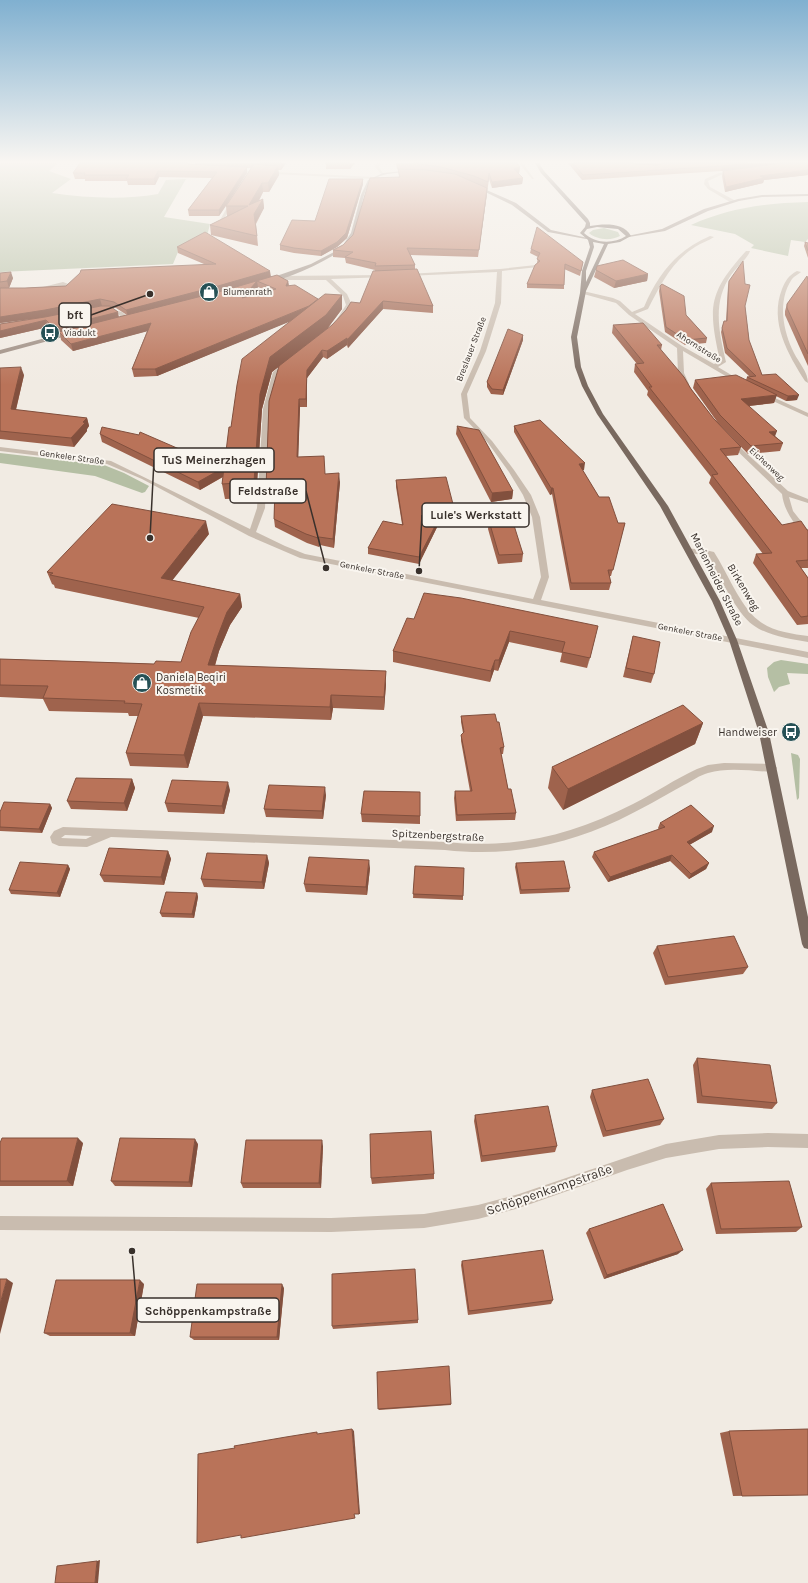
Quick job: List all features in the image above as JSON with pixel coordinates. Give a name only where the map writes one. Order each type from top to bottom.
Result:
[{"type":"main road","points":[[258,284],[278,278],[320,261],[347,244],[351,237]]},
{"type":"main road","points":[[582,237],[606,242],[623,240],[628,237]]},
{"type":"main road","name":"Marienheider Straße","points":[[588,238],[592,247],[584,271],[583,293],[574,337],[578,367],[585,386],[600,414],[664,506],[716,602],[733,640],[764,733],[789,859],[808,944]]},
{"type":"main road","name":"Marienheider Straße","points":[[583,293],[606,242]]},
{"type":"main road","points":[[124,320],[134,318]]},
{"type":"main road","points":[[0,352],[78,332]]},
{"type":"street","points":[[631,314],[646,308],[652,292],[669,268],[691,247],[712,237]]},
{"type":"street","points":[[713,367],[723,362],[717,336],[716,320],[717,302],[720,290],[736,265],[748,252]]},
{"type":"street","points":[[400,275],[500,270],[536,266]]},
{"type":"street","name":"Breslauer Straße","points":[[500,270],[498,303],[483,351],[464,394],[467,418],[490,442],[512,471],[527,495],[536,517],[545,577],[536,602]]},
{"type":"street","points":[[799,272],[790,277],[781,300],[781,321],[784,340],[808,382]]},
{"type":"street","points":[[278,278],[327,278],[392,275]]},
{"type":"street","points":[[327,278],[345,295],[349,305],[335,326]]},
{"type":"street","points":[[31,290],[38,289]]},
{"type":"street","name":"Ahornstraße","points":[[583,293],[615,300],[631,314],[680,347],[748,387]]},
{"type":"street","points":[[102,309],[113,310],[124,320]]},
{"type":"street","points":[[680,347],[681,373],[690,390]]},
{"type":"street","points":[[252,534],[261,508],[266,408],[276,372],[293,359]]},
{"type":"street","points":[[760,393],[808,415]]},
{"type":"street","name":"Eichenweg","points":[[725,436],[785,493],[808,502]]},
{"type":"street","name":"Genkeler Straße","points":[[0,448],[109,462],[144,478],[252,534],[303,556],[808,655]]},
{"type":"street","points":[[785,493],[786,503],[792,516],[808,535]]},
{"type":"street","name":"Birkenweg","points":[[688,550],[711,554],[745,612],[756,623],[783,635],[808,639]]},
{"type":"street","name":"Spitzenbergstraße","points":[[110,833],[445,846],[468,850],[529,846],[561,838],[620,815],[706,770],[724,767],[772,768]]},
{"type":"street","name":"Schöppenkampstraße","points":[[0,1223],[331,1225],[424,1221],[478,1212],[519,1201],[627,1162],[666,1151],[719,1142],[768,1140],[808,1141]]},
{"type":"green space","points":[[0,237],[205,237],[178,252],[173,264],[0,272]]},
{"type":"green space","points":[[596,237],[618,237],[612,239]]},
{"type":"green space","points":[[740,237],[808,237],[805,242],[791,240],[788,256],[751,248],[754,245]]},
{"type":"green space","points":[[0,453],[104,465],[124,473],[149,486],[145,492],[142,493],[95,476],[0,463]]},
{"type":"green space","points":[[704,556],[709,559],[730,598],[727,598]]},
{"type":"green space","points":[[781,660],[808,664],[808,674],[787,673],[790,684],[779,687],[774,692],[768,677],[767,668],[774,662]]},
{"type":"green space","points":[[791,753],[798,755],[800,759],[799,798],[797,800]]},
{"type":"building","points":[[196,237],[213,237],[270,271],[126,310],[114,302],[100,299],[0,317],[0,288],[66,286],[80,273],[81,270],[216,264],[177,247]]},
{"type":"building","points":[[284,237],[342,237],[337,242],[321,251],[280,245]]},
{"type":"building","points":[[351,237],[481,237],[479,250],[407,248],[415,265],[375,266],[376,263],[345,257],[353,252],[333,250],[343,245]]},
{"type":"building","points":[[534,237],[550,237],[583,262],[581,271],[565,264],[564,285],[527,284],[535,265],[540,261],[537,259],[540,253],[531,249]]},
{"type":"building","points":[[805,242],[808,243],[808,251]]},
{"type":"building","points":[[623,260],[648,274],[616,281],[596,270],[597,266]]},
{"type":"building","points":[[743,261],[745,284],[750,285],[745,306],[749,340],[762,375],[776,374],[799,395],[788,396],[747,377],[756,376],[727,348],[722,328],[724,321],[727,321],[729,281]]},
{"type":"building","points":[[417,269],[433,306],[383,301],[347,340],[347,338],[327,351],[322,350],[307,370],[306,399],[299,399],[297,457],[324,456],[325,474],[339,473],[333,539],[318,538],[306,534],[274,519],[275,488],[266,489],[269,401],[279,366],[332,325],[346,310],[351,302],[360,303],[373,271]]},
{"type":"building","points":[[11,272],[7,281],[0,282],[0,273]]},
{"type":"building","points":[[277,275],[288,281],[286,286],[295,285],[318,299],[309,306],[155,369],[132,369],[151,323],[71,344],[59,332],[222,291]],"holes":[[[257,281],[276,289],[242,298]]]},
{"type":"building","points":[[807,276],[808,354],[787,308],[787,304]]},
{"type":"building","points":[[662,284],[684,296],[686,315],[707,338],[686,340],[666,327],[660,286]]},
{"type":"building","points":[[325,294],[342,295],[326,315],[270,357],[260,394],[254,482],[222,484],[229,427],[231,427],[242,359]]},
{"type":"building","points":[[101,306],[110,306],[118,312],[54,328],[46,320],[0,331],[0,324]]},
{"type":"building","points":[[643,323],[662,345],[657,345],[684,377],[691,389],[714,419],[741,447],[720,449],[782,525],[801,521],[808,530],[808,560],[796,561],[808,578],[808,616],[801,617],[756,554],[772,553],[712,475],[718,474],[649,387],[652,387],[635,364],[644,363],[613,325]]},
{"type":"building","points":[[508,329],[523,335],[503,390],[492,389],[487,382]]},
{"type":"building","points":[[21,367],[11,409],[87,418],[83,422],[85,423],[71,438],[0,431],[0,368]]},
{"type":"building","points":[[736,375],[777,395],[741,399],[777,431],[769,432],[783,443],[751,446],[720,415],[695,380]]},
{"type":"building","points":[[540,420],[585,463],[579,464],[599,497],[609,497],[618,523],[625,523],[613,570],[608,570],[611,583],[571,583],[553,488],[551,488],[514,426]]},
{"type":"building","points":[[457,426],[479,430],[513,491],[492,493]]},
{"type":"building","points":[[102,427],[139,435],[140,432],[223,468],[198,482],[100,434]]},
{"type":"building","points":[[446,477],[454,508],[444,509],[419,557],[368,548],[383,521],[403,525],[396,480]]},
{"type":"building","points":[[112,504],[206,521],[161,578],[240,594],[227,612],[208,665],[386,671],[384,697],[331,695],[330,707],[199,703],[184,755],[126,753],[142,704],[124,703],[125,701],[43,698],[48,686],[0,685],[0,659],[154,664],[156,661],[181,662],[191,632],[204,607],[50,575],[53,573],[47,572]]},
{"type":"building","points":[[512,519],[523,554],[499,555],[489,521]]},
{"type":"building","points":[[424,593],[461,598],[598,626],[590,658],[562,652],[565,642],[510,631],[499,660],[495,660],[491,671],[393,651],[407,618],[414,619]]},
{"type":"building","points":[[633,636],[660,642],[654,674],[626,668]]},
{"type":"building","points":[[683,705],[703,723],[568,789],[552,767]]},
{"type":"building","points":[[495,714],[497,722],[499,722],[504,747],[500,748],[508,789],[511,789],[516,813],[457,815],[455,791],[472,791],[461,735],[464,732],[461,716]]},
{"type":"building","points":[[76,778],[132,779],[124,803],[67,801]]},
{"type":"building","points":[[172,780],[228,782],[222,806],[165,803]]},
{"type":"building","points":[[269,785],[325,787],[322,811],[264,809]]},
{"type":"building","points":[[364,791],[420,792],[420,816],[361,814]]},
{"type":"building","points":[[4,802],[50,804],[39,829],[0,827],[0,812]]},
{"type":"building","points":[[691,805],[714,826],[687,842],[709,863],[691,874],[672,855],[610,877],[594,852],[665,827],[660,823]]},
{"type":"building","points":[[109,848],[168,851],[161,877],[100,875]]},
{"type":"building","points":[[207,853],[267,855],[262,882],[201,879]]},
{"type":"building","points":[[309,857],[369,860],[366,887],[304,884]]},
{"type":"building","points":[[564,861],[570,888],[521,890],[516,863]]},
{"type":"building","points":[[20,862],[68,865],[57,893],[9,890]]},
{"type":"building","points":[[415,866],[464,868],[463,896],[413,894]]},
{"type":"building","points":[[166,892],[197,893],[192,914],[160,913]]},
{"type":"building","points":[[734,936],[748,967],[668,977],[657,946]]},
{"type":"building","points":[[697,1058],[770,1065],[777,1103],[702,1096]]},
{"type":"building","points":[[648,1079],[664,1119],[606,1131],[592,1090]]},
{"type":"building","points":[[548,1106],[557,1146],[482,1156],[475,1115]]},
{"type":"building","points":[[431,1131],[434,1174],[371,1178],[370,1134]]},
{"type":"building","points":[[2,1138],[78,1138],[67,1181],[0,1181],[0,1143]]},
{"type":"building","points":[[120,1138],[195,1139],[189,1182],[111,1181]]},
{"type":"building","points":[[246,1140],[322,1140],[319,1183],[241,1183]]},
{"type":"building","points":[[789,1181],[802,1227],[721,1229],[711,1183]]},
{"type":"building","points":[[663,1204],[683,1250],[607,1275],[589,1229]]},
{"type":"building","points":[[543,1250],[553,1300],[469,1311],[462,1261]]},
{"type":"building","points":[[415,1269],[418,1320],[332,1326],[332,1274]]},
{"type":"building","points":[[0,1279],[7,1279],[0,1304]]},
{"type":"building","points":[[56,1280],[140,1280],[130,1333],[44,1333]]},
{"type":"building","points":[[197,1284],[282,1284],[277,1337],[190,1337]]},
{"type":"building","points":[[449,1366],[451,1404],[378,1409],[377,1372]]},
{"type":"building","points":[[352,1429],[359,1514],[354,1514],[355,1518],[241,1538],[241,1535],[197,1543],[198,1454],[286,1437],[317,1432],[317,1434]]},
{"type":"building","points":[[808,1429],[808,1495],[742,1496],[729,1431]]},
{"type":"building","points":[[97,1561],[95,1583],[55,1583],[57,1566]]},
{"type":"place","name":"Blumenrath","points":[[209,292]]},
{"type":"place","name":"bft","points":[[150,294]]},
{"type":"place","name":"Viadukt","points":[[50,333]]},
{"type":"place","name":"TuS Meinerzhagen","points":[[150,538]]},
{"type":"place","name":"Feldstraße","points":[[326,568]]},
{"type":"place","name":"Lule's Werkstatt","points":[[419,571]]},
{"type":"place","name":"Daniela Beqiri Kosmetik","points":[[142,683]]},
{"type":"place","name":"Handweiser","points":[[791,732]]},
{"type":"place","name":"Schöppenkampstraße","points":[[132,1251]]}]
